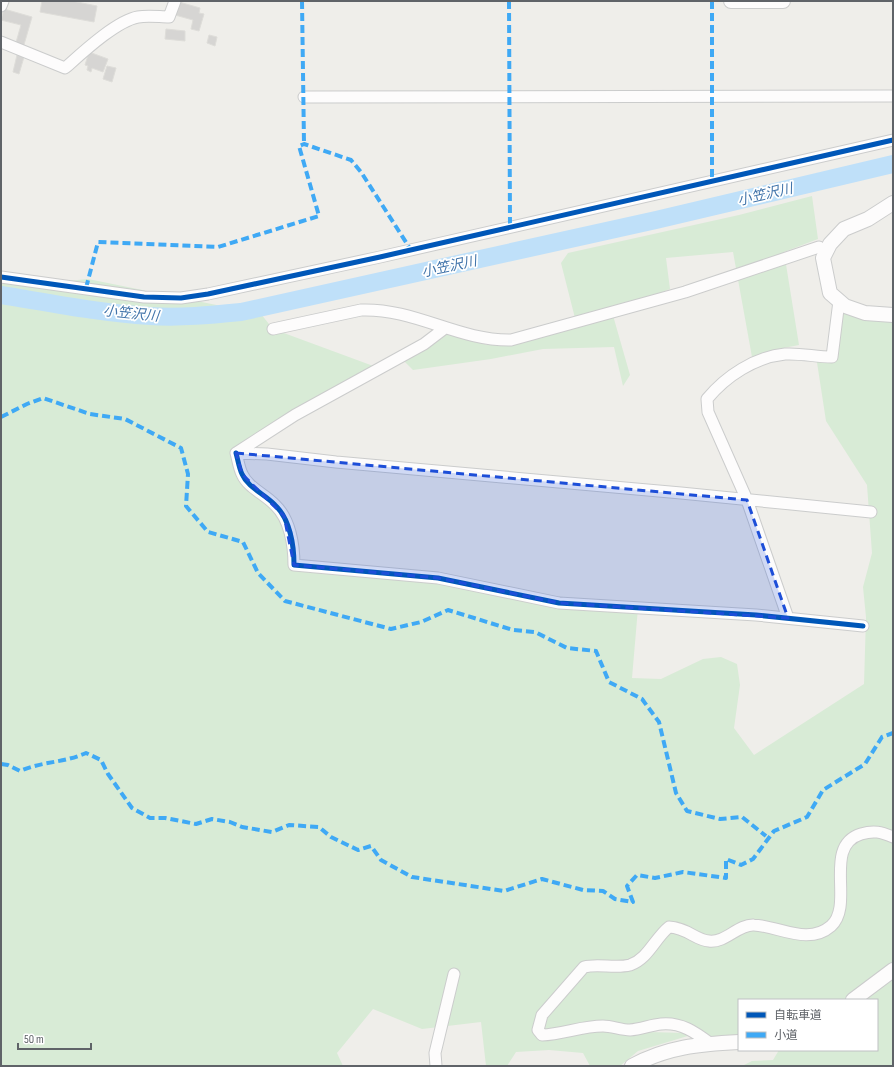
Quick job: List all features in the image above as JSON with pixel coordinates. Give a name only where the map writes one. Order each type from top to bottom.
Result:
[{"type":"street","points":[[1,6],[2,1]]},
{"type":"street","points":[[1,42],[65,68],[89,46],[123,23],[138,17],[169,17],[175,1]]},
{"type":"street","points":[[731,1],[783,1]]},
{"type":"street","points":[[304,97],[893,96]]},
{"type":"street","points":[[1,277],[144,297],[181,298],[208,294],[380,257],[893,140]]},
{"type":"street","points":[[893,203],[868,219],[844,229],[830,244],[822,258],[830,293],[845,306],[865,313],[893,314]]},
{"type":"street","points":[[273,329],[361,310],[375,310],[405,314],[445,328],[484,339],[511,340],[685,292],[820,247]]},
{"type":"street","points":[[788,618],[747,500],[708,412],[707,399],[733,375],[756,362],[771,356],[786,354],[832,357],[839,301]]},
{"type":"street","points":[[236,453],[295,415],[424,344],[445,328]]},
{"type":"street","points":[[236,453],[267,454],[336,462],[682,493],[871,512]]},
{"type":"street","points":[[236,453],[242,474],[247,483],[275,504],[284,516],[294,552],[294,565],[438,578],[559,603],[788,618],[863,626]]},
{"type":"street","points":[[711,1044],[687,1027],[678,1025],[662,1024],[630,1030],[604,1026],[583,1028],[562,1034],[542,1035],[538,1030],[542,1014],[584,967],[591,965],[616,967],[631,964],[650,952],[660,934],[670,927],[679,928],[692,934],[700,940],[709,942],[726,937],[752,925],[805,935],[815,934],[826,929],[834,922],[839,911],[840,865],[844,849],[849,840],[866,832],[879,831],[893,837]]},
{"type":"street","points":[[854,999],[893,970]]},
{"type":"street","points":[[436,1066],[435,1053],[454,974]]},
{"type":"street","points":[[632,1066],[646,1058],[673,1049],[738,1042]]},
{"type":"highlighted area","points":[[236,453],[747,500],[788,618],[559,603],[438,578],[294,565],[284,516],[242,474]]},
{"type":"green space","points":[[812,196],[818,239],[784,252],[799,345],[778,349],[752,357],[733,252],[666,258],[670,289],[612,312],[630,375],[623,386],[614,347],[543,349],[491,359],[413,370],[400,357],[442,330],[487,345],[576,322],[561,263],[568,253],[739,215]]},
{"type":"green space","points":[[1,275],[67,281],[88,279],[261,314],[273,329],[376,367],[236,453],[246,481],[284,516],[294,565],[438,578],[559,603],[638,608],[632,678],[661,679],[703,659],[721,657],[737,664],[740,685],[734,728],[754,755],[864,684],[866,617],[863,587],[872,553],[867,485],[826,421],[816,356],[832,356],[839,305],[893,317],[893,1066],[742,1066],[752,1061],[773,1060],[778,1051],[878,1051],[878,999],[738,999],[738,1041],[691,1035],[638,1051],[620,1066],[590,1066],[583,1053],[549,1050],[516,1052],[507,1066],[486,1066],[481,1022],[422,1029],[373,1009],[337,1053],[343,1066],[1,1066]],"holes":[[[574,1024],[662,1024],[685,1033],[576,1030]]]},
{"type":"building","points":[[42,1],[72,1],[97,6],[94,22],[40,12]]},
{"type":"building","points":[[179,2],[200,8],[199,13],[204,14],[199,31],[191,29],[193,20],[175,15]]},
{"type":"building","points":[[4,9],[32,17],[23,48],[15,46],[21,25],[1,20]]},
{"type":"building","points":[[166,29],[185,31],[185,41],[165,39]]},
{"type":"building","points":[[209,35],[217,37],[215,46],[207,43]]},
{"type":"building","points":[[89,52],[108,59],[103,72],[92,68],[91,72],[87,70],[88,66],[85,65]]},
{"type":"building","points":[[17,55],[24,57],[19,74],[13,72]]},
{"type":"building","points":[[107,66],[116,68],[112,82],[103,79]]},
{"type":"waterway","name":"小笠沢川","points":[[1,295],[131,315],[161,317],[241,312],[656,220],[893,164]]},
{"type":"marked path","points":[[302,1],[304,144]]},
{"type":"marked path","points":[[509,1],[510,227]]},
{"type":"marked path","points":[[712,1],[712,181]]},
{"type":"marked path","points":[[86,288],[98,242],[218,247],[319,216],[299,146],[304,144],[351,160],[361,172],[411,250]]},
{"type":"marked path","points":[[1,417],[43,398],[90,414],[125,419],[181,448],[188,474],[186,506],[208,532],[243,542],[258,573],[285,601],[391,629],[421,622],[448,610],[513,630],[535,632],[567,648],[596,651],[609,682],[642,699],[659,722],[676,793],[687,811],[720,819],[742,817],[766,836]]},
{"type":"marked path","points":[[1,764],[8,765],[20,771],[37,765],[70,759],[86,753],[101,760],[108,774],[132,808],[150,818],[165,818],[196,824],[212,819],[230,822],[242,827],[272,832],[289,825],[319,827],[331,837],[358,850],[371,846],[381,860],[412,877],[504,891],[542,879],[583,890],[603,891],[615,899],[633,902],[627,886],[637,875],[655,878],[683,872],[726,878],[726,859],[741,865],[753,859],[774,831],[807,817],[823,790],[865,764],[882,737],[893,733]]},
{"type":"cycle path","points":[[1,277],[144,297],[181,298],[208,294],[380,257],[893,140]]},
{"type":"cycle path","points":[[236,453],[240,469],[245,479],[252,487],[275,505],[284,517],[288,525],[292,541],[294,565],[438,578],[559,603],[756,615],[863,626]]}]
